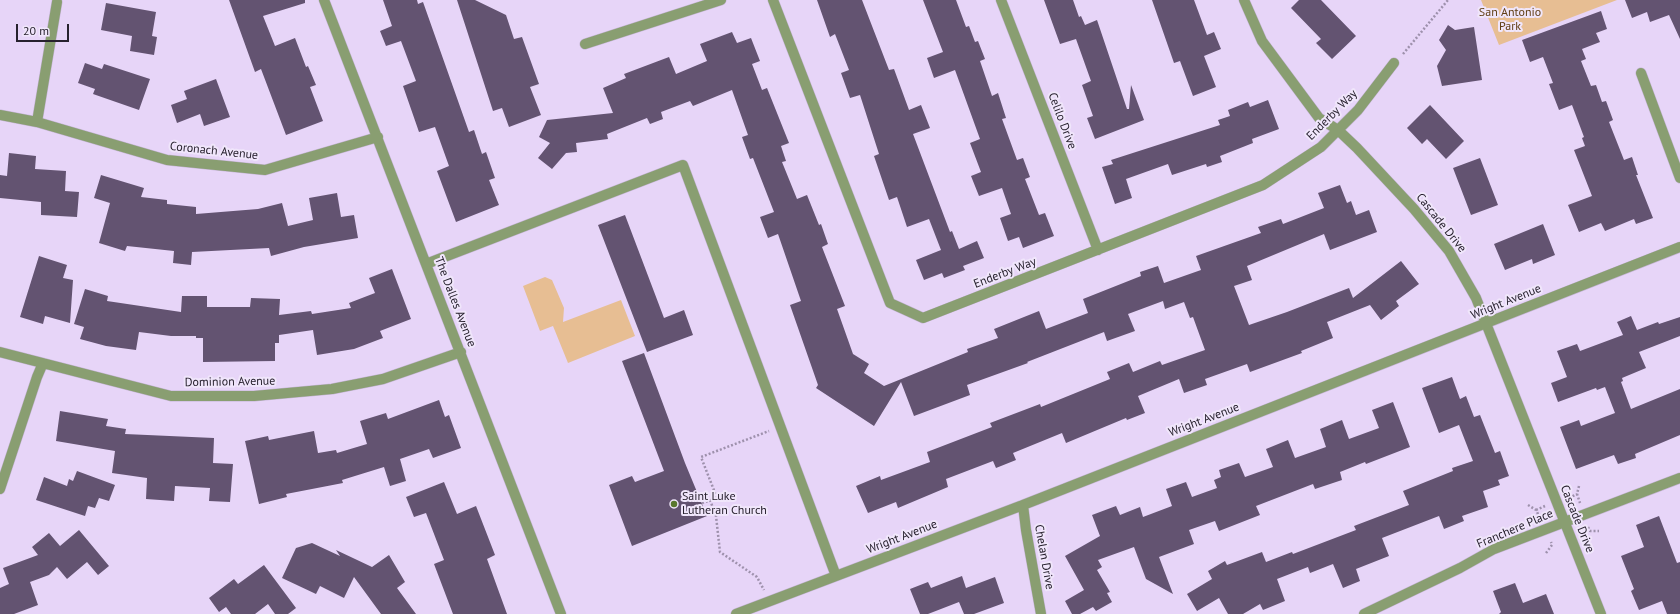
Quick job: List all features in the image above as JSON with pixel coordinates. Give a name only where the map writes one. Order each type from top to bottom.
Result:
[{"type":"street","name":"The Dalles Avenue","points":[[324,0],[561,614]]},
{"type":"street","points":[[585,44],[721,0]]},
{"type":"street","name":"Enderby Way","points":[[773,0],[890,303],[923,318],[1263,185],[1321,147],[1358,110],[1394,63]]},
{"type":"street","name":"Celilo Drive","points":[[1001,0],[1098,250]]},
{"type":"street","name":"Cascade Drive","points":[[1244,0],[1267,47],[1318,118],[1338,130],[1414,209],[1449,251],[1476,298],[1600,614]]},
{"type":"street","points":[[37,122],[57,2]]},
{"type":"street","points":[[1641,73],[1680,178]]},
{"type":"street","name":"Coronach Avenue","points":[[0,116],[37,122],[167,160],[265,170],[378,137]]},
{"type":"street","points":[[426,264],[683,165],[836,576]]},
{"type":"street","name":"Wright Avenue","points":[[736,614],[1023,505],[1486,324],[1680,246]]},
{"type":"street","name":"Dominion Avenue","points":[[0,352],[171,396],[254,396],[332,389],[383,379],[461,352]]},
{"type":"street","points":[[0,489],[43,363]]},
{"type":"street","name":"Franchere Place","points":[[1364,614],[1460,568],[1494,549],[1680,478]]},
{"type":"street","name":"Chelan Drive","points":[[1023,505],[1026,530],[1042,614]]},
{"type":"path","points":[[1394,63],[1448,0]]},
{"type":"path","points":[[702,503],[717,498],[702,457],[781,426]]},
{"type":"path","points":[[710,500],[716,516],[720,552],[757,577],[770,601]]},
{"type":"green space","name":"San Antonio Park","points":[[1481,0],[1617,0],[1499,45]]},
{"type":"green space","points":[[545,277],[552,280],[564,308],[563,322],[621,300],[635,336],[568,363],[553,326],[540,331],[523,286]]},
{"type":"building","points":[[229,0],[305,0],[305,3],[263,16],[275,46],[295,38],[306,67],[308,66],[316,85],[310,87],[323,121],[286,135],[261,69],[255,72]]},
{"type":"building","points":[[383,0],[417,0],[418,4],[423,2],[469,132],[474,130],[482,154],[486,152],[495,178],[489,180],[499,205],[456,222],[437,171],[449,166],[435,127],[419,132],[403,86],[416,81],[401,41],[386,46],[380,31],[392,26]]},
{"type":"building","points":[[457,0],[475,0],[506,15],[514,39],[522,37],[539,84],[530,87],[541,115],[509,127],[502,108],[493,111]]},
{"type":"building","points":[[817,0],[862,0],[889,70],[894,69],[909,110],[921,105],[930,128],[913,134],[950,232],[952,231],[959,249],[977,241],[984,258],[963,266],[965,270],[944,278],[942,273],[924,280],[916,260],[941,250],[929,219],[907,227],[897,197],[889,200],[874,156],[879,154],[860,95],[850,98],[841,73],[849,70],[835,34],[830,37]]},
{"type":"building","points":[[923,0],[956,0],[966,27],[969,26],[975,42],[978,41],[985,59],[980,61],[992,96],[998,93],[1006,118],[1002,119],[1017,160],[1023,158],[1030,177],[1025,179],[1039,215],[1045,213],[1054,236],[1023,248],[1019,237],[1008,241],[1000,218],[1011,214],[1002,188],[979,196],[971,176],[981,172],[970,143],[980,139],[955,70],[934,78],[927,58],[943,52]]},
{"type":"building","points":[[1044,0],[1073,0],[1079,17],[1081,16],[1085,25],[1097,20],[1127,109],[1129,109],[1131,85],[1144,120],[1095,139],[1087,118],[1093,116],[1082,85],[1091,81],[1076,39],[1060,44]]},
{"type":"building","points":[[1152,0],[1194,0],[1207,35],[1214,32],[1221,49],[1204,56],[1216,87],[1193,96],[1180,61],[1174,63]]},
{"type":"building","points":[[1299,0],[1321,0],[1356,36],[1332,59],[1316,43],[1321,39],[1291,8]]},
{"type":"building","points":[[1625,0],[1680,0],[1680,39],[1669,15],[1650,22],[1647,12],[1632,18]]},
{"type":"building","points":[[106,3],[156,12],[152,36],[157,37],[154,55],[130,51],[132,36],[101,30]]},
{"type":"building","points":[[1601,11],[1607,29],[1596,33],[1600,42],[1582,49],[1586,59],[1581,61],[1591,86],[1596,85],[1602,102],[1606,101],[1613,120],[1609,122],[1624,160],[1632,157],[1638,175],[1636,175],[1653,218],[1636,224],[1634,219],[1605,231],[1601,223],[1579,232],[1568,205],[1592,196],[1574,150],[1585,146],[1582,138],[1584,137],[1572,105],[1559,110],[1549,84],[1553,83],[1543,57],[1530,62],[1522,40]]},
{"type":"building","points":[[1448,25],[1455,30],[1474,27],[1482,80],[1442,86],[1437,66],[1446,50],[1439,40]]},
{"type":"building","points":[[732,32],[737,43],[751,38],[760,61],[752,64],[762,90],[767,88],[789,143],[781,146],[786,161],[782,162],[797,199],[807,195],[819,225],[821,224],[828,244],[822,247],[845,306],[837,309],[853,354],[869,364],[864,373],[884,386],[968,352],[967,349],[998,338],[994,329],[1039,311],[1046,329],[1088,313],[1083,299],[1141,276],[1140,272],[1158,266],[1164,283],[1201,270],[1196,256],[1261,233],[1258,227],[1281,219],[1283,224],[1324,208],[1318,193],[1340,185],[1347,203],[1351,201],[1356,215],[1369,210],[1377,232],[1330,250],[1324,234],[1247,266],[1252,280],[1234,286],[1249,325],[1349,288],[1353,298],[1401,261],[1419,284],[1396,301],[1399,306],[1381,320],[1370,305],[1327,322],[1333,338],[1301,351],[1302,353],[1250,372],[1247,364],[1205,379],[1207,385],[1184,393],[1179,379],[1138,396],[1145,413],[1127,420],[1126,418],[1066,443],[1062,433],[1013,453],[1016,460],[996,468],[993,461],[946,479],[948,487],[898,508],[896,502],[868,513],[856,486],[880,476],[881,480],[930,462],[927,452],[992,427],[990,423],[1040,404],[1041,407],[1110,379],[1107,372],[1129,363],[1133,372],[1160,361],[1162,365],[1205,350],[1193,317],[1190,318],[1184,302],[1165,309],[1163,301],[1128,314],[1135,331],[1107,341],[1104,332],[1027,362],[1028,363],[967,385],[970,395],[914,416],[901,382],[874,426],[816,388],[818,385],[790,305],[801,301],[778,234],[768,238],[760,217],[774,212],[753,158],[750,159],[742,137],[748,135],[732,90],[693,106],[690,101],[661,112],[663,119],[650,124],[647,118],[607,134],[608,139],[576,143],[577,152],[566,153],[552,169],[538,158],[550,143],[539,137],[547,120],[613,113],[603,88],[626,78],[624,74],[669,57],[676,74],[707,61],[700,44]]},
{"type":"building","points":[[85,63],[102,69],[104,64],[150,79],[139,110],[93,94],[95,89],[78,83]]},
{"type":"building","points":[[216,79],[230,117],[204,126],[200,114],[177,123],[171,105],[187,99],[184,91]]},
{"type":"building","points":[[1268,100],[1279,129],[1252,139],[1253,143],[1220,156],[1222,162],[1207,167],[1206,164],[1172,175],[1168,164],[1126,179],[1132,198],[1115,204],[1102,167],[1113,164],[1111,160],[1220,125],[1218,120],[1230,116],[1228,110],[1248,102],[1250,107]]},
{"type":"building","points":[[1430,105],[1464,141],[1446,159],[1427,139],[1422,144],[1407,128]]},
{"type":"building","points":[[9,153],[36,156],[35,169],[66,171],[65,191],[79,192],[77,217],[41,215],[41,202],[0,198],[0,175],[7,176]]},
{"type":"building","points":[[1480,158],[1498,205],[1471,215],[1453,168]]},
{"type":"building","points":[[101,175],[144,188],[141,197],[167,200],[167,204],[196,207],[196,214],[258,209],[282,203],[288,226],[313,220],[309,198],[337,193],[341,217],[354,215],[358,238],[304,247],[271,256],[269,248],[192,252],[191,265],[173,263],[174,251],[127,246],[125,251],[99,243],[110,203],[94,198]]},
{"type":"building","points":[[625,215],[664,318],[684,310],[693,335],[647,352],[598,225]]},
{"type":"building","points":[[1543,224],[1555,255],[1533,264],[1532,259],[1505,270],[1494,244]]},
{"type":"building","points":[[39,256],[67,265],[63,278],[73,280],[70,323],[45,316],[43,324],[20,317]]},
{"type":"building","points":[[392,269],[411,319],[380,331],[383,338],[354,349],[317,355],[313,330],[279,335],[279,343],[275,343],[275,361],[203,362],[203,338],[196,338],[196,336],[171,336],[139,332],[136,350],[106,346],[80,339],[84,327],[74,324],[85,289],[108,296],[107,301],[181,312],[182,296],[207,296],[207,307],[250,307],[251,298],[280,299],[279,315],[311,311],[312,314],[351,308],[349,303],[375,293],[369,278]]},
{"type":"building","points":[[1631,316],[1637,330],[1658,322],[1659,324],[1680,317],[1680,336],[1639,352],[1646,368],[1622,378],[1623,381],[1621,382],[1631,409],[1680,389],[1680,435],[1635,454],[1636,458],[1618,464],[1614,455],[1576,469],[1560,427],[1579,420],[1581,426],[1615,413],[1605,387],[1597,390],[1596,388],[1558,402],[1551,383],[1567,377],[1557,351],[1577,344],[1580,351],[1623,335],[1617,322]]},
{"type":"building","points":[[644,353],[685,463],[707,516],[632,546],[609,485],[632,476],[635,482],[664,471],[622,361]]},
{"type":"building","points":[[1452,377],[1460,399],[1466,396],[1474,417],[1480,415],[1495,453],[1500,451],[1509,476],[1498,480],[1500,485],[1483,491],[1488,507],[1462,516],[1464,521],[1444,529],[1439,516],[1382,538],[1389,556],[1356,569],[1360,581],[1343,588],[1333,564],[1310,573],[1308,567],[1277,579],[1285,601],[1263,610],[1260,604],[1243,614],[1228,614],[1219,598],[1197,611],[1187,594],[1212,579],[1208,571],[1225,561],[1227,565],[1262,552],[1266,562],[1292,552],[1293,554],[1356,530],[1354,526],[1409,505],[1403,491],[1453,471],[1452,468],[1473,461],[1459,425],[1439,433],[1422,388]]},
{"type":"building","points":[[439,400],[445,417],[449,415],[461,448],[433,458],[429,449],[400,459],[406,481],[390,486],[384,467],[342,480],[343,483],[286,494],[287,497],[259,504],[245,441],[268,436],[269,440],[314,431],[318,453],[336,450],[337,453],[367,444],[360,421],[386,413],[388,419]]},
{"type":"building","points":[[1393,402],[1410,447],[1366,464],[1365,462],[1340,472],[1342,480],[1315,489],[1313,484],[1256,506],[1260,515],[1219,531],[1215,521],[1189,530],[1194,544],[1159,557],[1173,594],[1146,579],[1134,547],[1098,560],[1102,567],[1097,570],[1110,592],[1107,593],[1112,602],[1096,611],[1093,607],[1080,614],[1072,614],[1065,601],[1084,590],[1065,556],[1100,536],[1092,515],[1116,506],[1120,515],[1140,507],[1143,517],[1172,506],[1166,489],[1186,482],[1192,497],[1217,488],[1214,480],[1221,477],[1219,470],[1239,463],[1245,477],[1273,467],[1266,449],[1288,440],[1295,458],[1326,447],[1320,429],[1342,420],[1349,439],[1379,428],[1372,410]]},
{"type":"building","points":[[60,411],[108,419],[106,426],[126,429],[125,434],[214,438],[213,463],[233,464],[230,502],[209,501],[210,488],[175,486],[174,501],[146,499],[147,478],[112,473],[115,451],[56,441]]},
{"type":"building","points":[[77,471],[115,485],[109,501],[99,498],[95,508],[88,506],[85,516],[36,500],[44,477],[67,486],[69,479],[73,481]]},
{"type":"building","points":[[444,482],[457,514],[476,506],[495,555],[487,559],[507,614],[453,614],[434,564],[444,560],[426,513],[414,517],[406,497]]},
{"type":"building","points":[[1659,516],[1677,563],[1680,562],[1680,614],[1667,614],[1662,601],[1639,610],[1631,591],[1634,589],[1621,556],[1644,547],[1636,525]]},
{"type":"building","points":[[79,530],[109,566],[98,575],[87,562],[67,579],[57,567],[49,575],[30,582],[38,605],[14,614],[0,614],[0,588],[9,584],[3,568],[38,555],[32,547],[49,533],[60,546]]},
{"type":"building","points":[[312,543],[340,556],[336,550],[372,567],[389,555],[405,582],[397,588],[416,614],[381,614],[354,577],[344,598],[320,586],[316,594],[282,578],[296,548]]},
{"type":"building","points":[[264,565],[296,608],[288,614],[275,614],[268,604],[255,614],[231,614],[226,607],[219,612],[209,598],[234,579],[238,584]]},
{"type":"building","points":[[962,576],[966,588],[995,577],[1004,603],[974,614],[964,614],[959,602],[928,614],[920,614],[910,589],[928,582],[931,588]]},
{"type":"building","points":[[1515,583],[1523,603],[1546,594],[1554,614],[1499,614],[1501,612],[1493,591]]},
{"type":"place","name":"Saint Luke Lutheran Church","points":[[674,504]]}]
